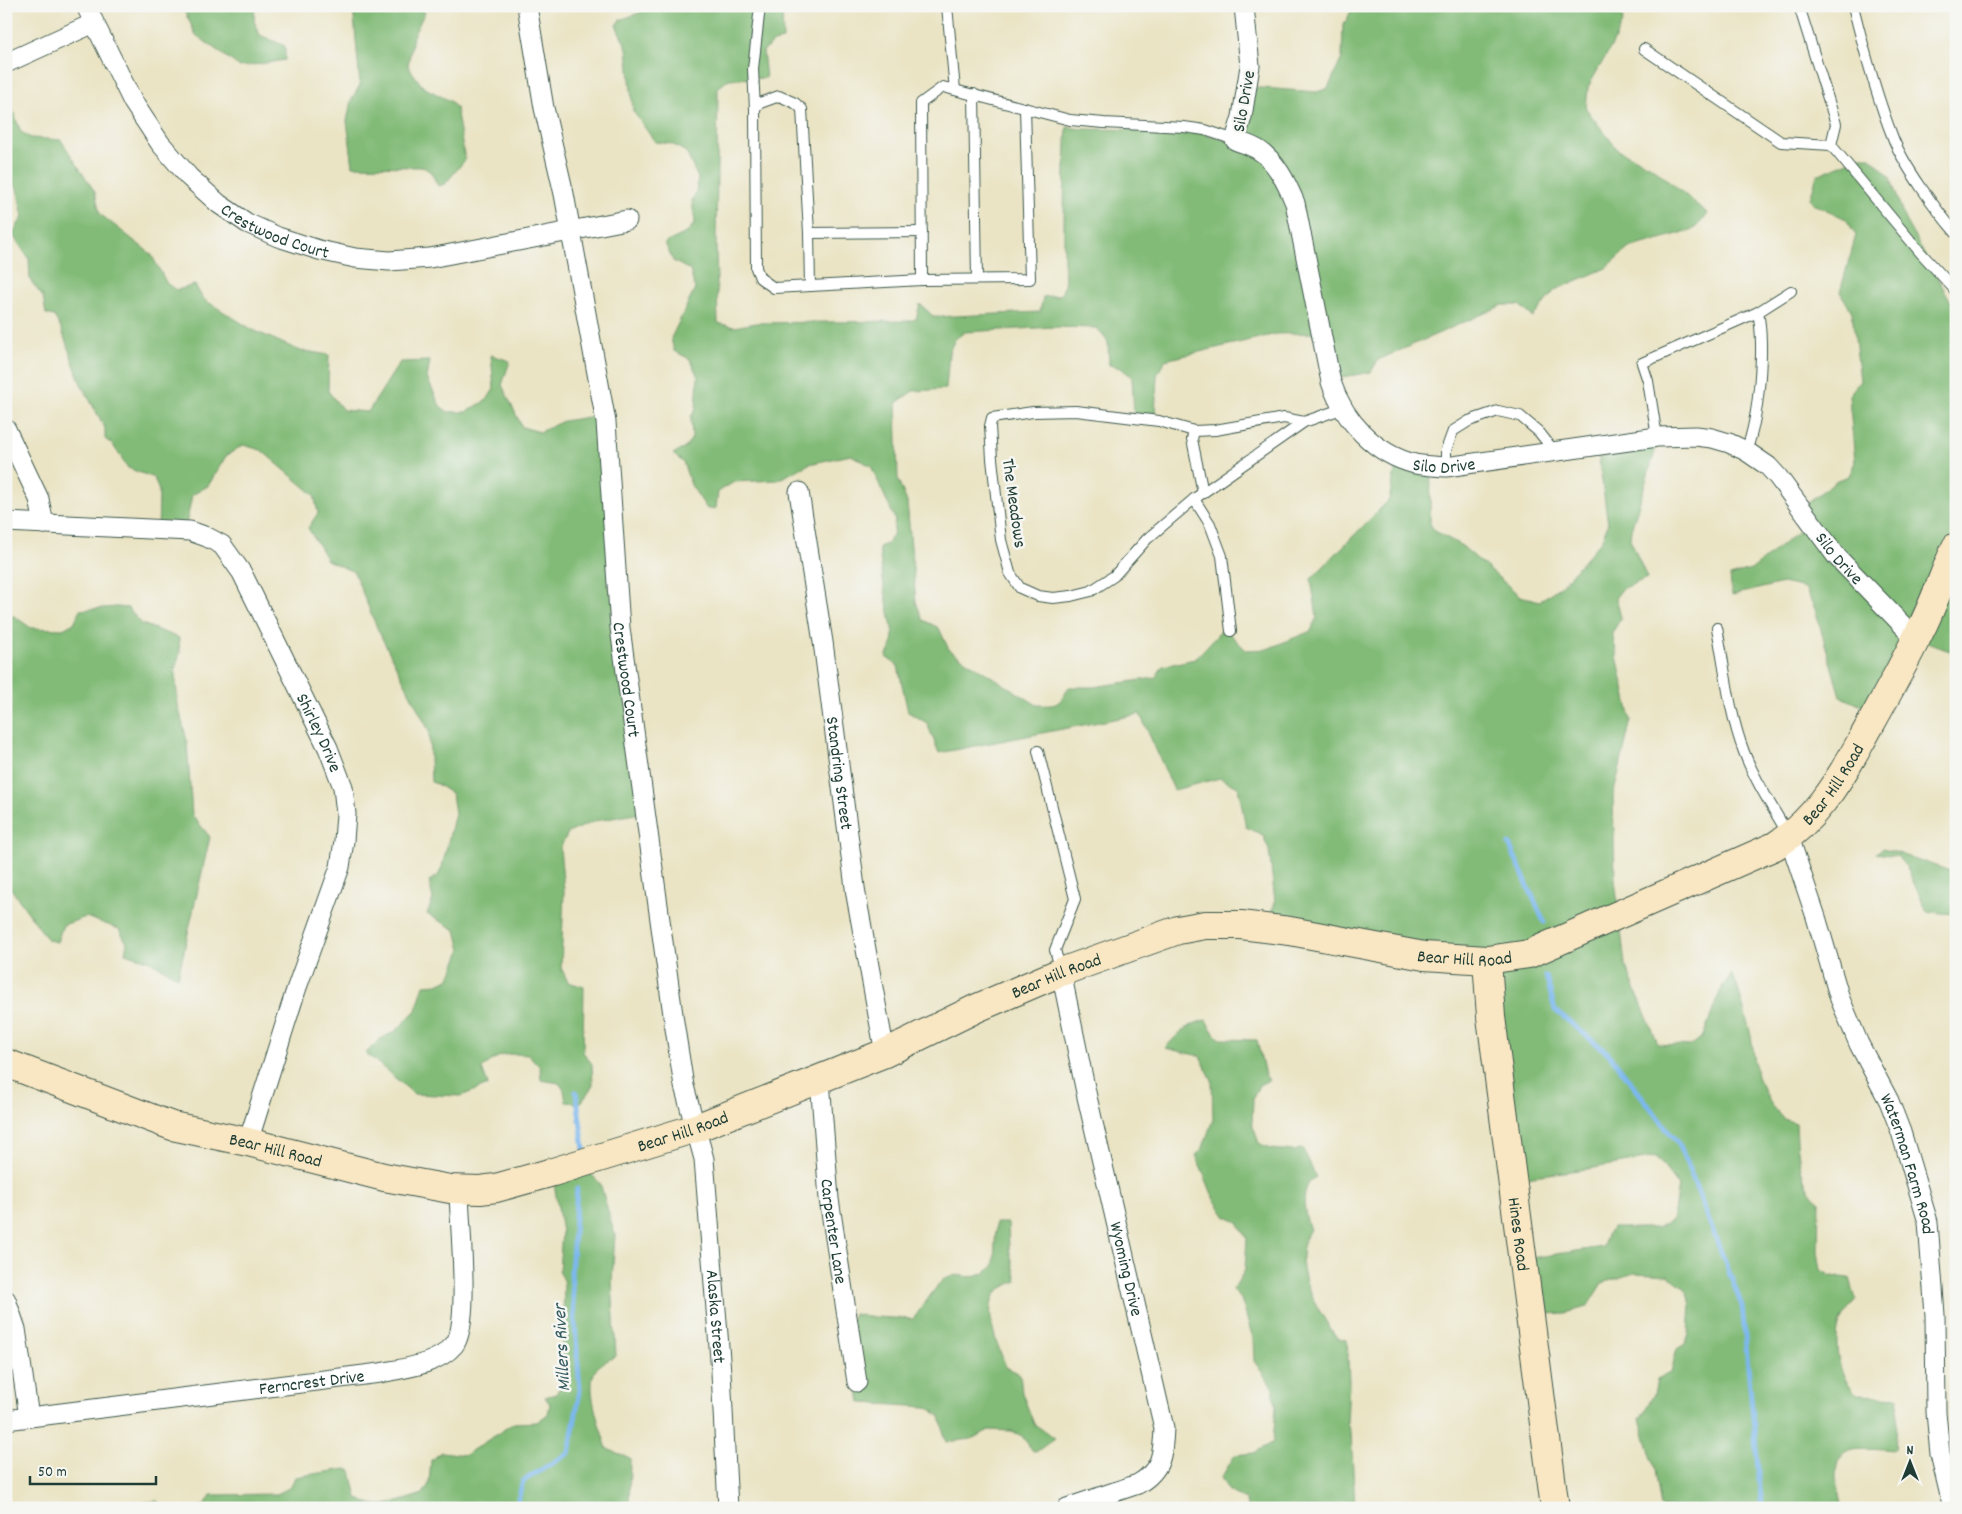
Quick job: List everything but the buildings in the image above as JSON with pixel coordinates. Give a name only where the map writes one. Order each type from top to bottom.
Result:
[{"type":"street","name":"Crestwood Court","points":[[527,6],[544,108],[572,231],[606,422],[620,628],[674,1022],[684,1086],[696,1128]]},
{"type":"street","name":"Silo Drive","points":[[1244,6],[1250,66],[1242,117],[1235,140],[1258,150],[1274,165],[1285,180],[1296,203],[1331,382],[1336,396],[1366,438],[1388,455],[1416,464],[1446,467],[1657,438],[1696,436],[1729,442],[1768,466],[1837,557],[1916,639]]},
{"type":"street","name":"Crestwood Court","points":[[90,14],[133,102],[160,143],[189,177],[219,204],[247,223],[278,237],[319,250],[355,258],[389,261],[430,258],[627,220]]},
{"type":"street","points":[[6,63],[90,14]]},
{"type":"street","points":[[6,428],[39,499],[44,524]]},
{"type":"street","name":"Standring Street","points":[[798,492],[824,642],[856,895],[885,1053]]},
{"type":"street","name":"Shirley Drive","points":[[6,522],[161,528],[190,531],[222,545],[242,573],[328,748],[343,787],[346,814],[340,868],[296,990],[248,1142]]},
{"type":"street","name":"Bear Hill Road","points":[[6,1062],[172,1126],[248,1142],[384,1177],[459,1190],[496,1188],[696,1128],[885,1053],[977,1008],[1062,972],[1178,930],[1205,925],[1240,925],[1274,929],[1424,956],[1487,960],[1529,954],[1775,846],[1789,837],[1805,822],[1826,798],[1850,762],[1880,710],[1916,639],[1956,547]]},
{"type":"street","name":"Waterman Farm Road","points":[[1789,837],[1816,917],[1840,999],[1859,1044],[1889,1102],[1901,1132],[1928,1222],[1935,1315],[1936,1412],[1940,1454],[1953,1508]]},
{"type":"street","name":"Hines Road","points":[[1487,960],[1491,1017],[1555,1508]]},
{"type":"street","name":"Wyoming Drive","points":[[1062,972],[1087,1097],[1164,1428],[1160,1460],[1155,1472],[1148,1478],[1138,1484],[1067,1508]]},
{"type":"street","name":"Carpenter Lane","points":[[820,1080],[829,1199],[857,1382]]},
{"type":"street","name":"Alaska Street","points":[[696,1128],[704,1159],[721,1372],[728,1508]]},
{"type":"street","name":"Ferncrest Drive","points":[[6,1420],[380,1373],[413,1367],[431,1360],[455,1344],[461,1331],[463,1313],[459,1190]]},
{"type":"street","points":[[6,1300],[16,1329],[28,1417]]},
{"type":"lane","points":[[760,6],[753,70],[756,268],[760,278],[774,288],[922,280],[1030,279],[1025,108]]},
{"type":"lane","points":[[948,6],[955,90]]},
{"type":"lane","points":[[1799,6],[1836,124],[1831,145]]},
{"type":"lane","points":[[1853,6],[1870,72],[1894,139],[1915,176],[1956,233]]},
{"type":"lane","points":[[1644,49],[1780,142],[1831,145],[1920,252],[1956,291]]},
{"type":"lane","points":[[922,280],[921,103],[943,87],[1070,120],[1205,130],[1235,140]]},
{"type":"lane","points":[[974,94],[977,279]]},
{"type":"lane","points":[[755,108],[760,103],[779,96],[795,103],[802,109],[810,286]]},
{"type":"lane","points":[[809,233],[922,232]]},
{"type":"lane","points":[[1657,438],[1648,381],[1642,363],[1758,312],[1791,291]]},
{"type":"lane","points":[[1746,451],[1753,434],[1760,360],[1761,329],[1758,312]]},
{"type":"lane","name":"The Meadows","points":[[1304,422],[1284,418],[1215,430],[1194,431],[1159,421],[1076,411],[1032,412],[992,418],[990,426],[992,459],[1001,540],[1010,573],[1020,588],[1038,596],[1053,598],[1091,591],[1114,576],[1148,539],[1198,496],[1304,422],[1344,408]]},
{"type":"lane","points":[[1446,467],[1446,450],[1453,431],[1469,421],[1498,411],[1520,416],[1539,432],[1554,451]]},
{"type":"lane","points":[[1194,431],[1192,439],[1198,496],[1222,556],[1231,631]]},
{"type":"lane","points":[[1717,628],[1731,704],[1743,750],[1752,771],[1789,837]]},
{"type":"lane","points":[[1038,751],[1075,899],[1055,950],[1062,972]]},
{"type":"green space","points":[[182,6],[255,6],[254,21],[260,35],[285,46],[285,60],[240,67],[196,35]]},
{"type":"green space","points":[[353,6],[414,6],[425,12],[413,36],[408,66],[423,87],[450,101],[456,108],[465,160],[445,184],[438,186],[431,172],[423,167],[353,166],[347,121],[351,101],[360,85]]},
{"type":"green space","points":[[658,6],[782,6],[783,40],[774,42],[763,51],[766,78],[729,79],[718,88],[716,246],[718,323],[734,327],[756,323],[909,321],[916,319],[920,304],[934,317],[1040,312],[1043,297],[1060,295],[1064,284],[1064,194],[1067,127],[1082,129],[1193,130],[1246,146],[1248,87],[1317,92],[1328,88],[1342,58],[1343,23],[1346,22],[1353,6],[1621,6],[1623,21],[1612,45],[1588,87],[1586,109],[1618,150],[1651,166],[1708,214],[1696,227],[1629,248],[1606,268],[1555,290],[1533,317],[1519,305],[1503,305],[1378,360],[1371,372],[1332,379],[1317,333],[1276,334],[1165,360],[1157,375],[1155,417],[1134,415],[1132,377],[1121,368],[1109,365],[1108,342],[1097,328],[1054,327],[965,332],[955,339],[949,352],[946,389],[913,391],[896,403],[898,480],[907,502],[916,602],[923,620],[939,628],[949,650],[1037,705],[1049,705],[1060,701],[1069,687],[1093,687],[1155,678],[1163,666],[1195,659],[1224,628],[1246,650],[1267,649],[1311,631],[1317,617],[1311,579],[1389,500],[1397,461],[1431,468],[1430,524],[1435,531],[1462,546],[1520,596],[1540,601],[1562,585],[1601,541],[1608,524],[1598,452],[1657,445],[1631,530],[1630,539],[1647,578],[1622,589],[1616,597],[1621,618],[1612,633],[1631,720],[1613,796],[1615,880],[1625,964],[1658,1044],[1691,1046],[1703,1036],[1720,992],[1731,974],[1737,985],[1751,1035],[1757,1077],[1771,1104],[1784,1119],[1796,1123],[1798,1154],[1803,1176],[1812,1195],[1819,1201],[1818,1252],[1821,1270],[1831,1276],[1850,1278],[1856,1299],[1842,1319],[1837,1335],[1839,1363],[1842,1372],[1846,1381],[1857,1395],[1899,1397],[1895,1450],[1853,1449],[1845,1453],[1841,1458],[1838,1466],[1837,1484],[1842,1508],[1661,1508],[1655,1469],[1640,1419],[1654,1394],[1657,1379],[1671,1372],[1677,1349],[1685,1344],[1689,1335],[1691,1304],[1685,1288],[1668,1275],[1635,1273],[1602,1283],[1587,1307],[1565,1313],[1529,1315],[1518,1260],[1603,1247],[1607,1235],[1613,1228],[1657,1228],[1673,1219],[1678,1185],[1656,1157],[1594,1168],[1510,1179],[1486,971],[1267,933],[1275,901],[1269,850],[1263,835],[1246,827],[1238,787],[1220,778],[1174,790],[1140,714],[939,753],[927,723],[908,712],[898,666],[886,657],[892,645],[893,633],[883,581],[879,547],[887,544],[893,535],[895,519],[871,466],[851,455],[809,464],[778,480],[734,482],[718,492],[716,508],[707,509],[691,485],[683,462],[673,454],[685,448],[692,438],[691,417],[696,408],[698,377],[690,359],[674,351],[671,338],[695,289],[690,270],[673,261],[665,243],[688,232],[695,222],[692,201],[696,192],[698,178],[686,152],[672,144],[655,142],[633,111],[627,48],[616,25],[620,20]]},
{"type":"green space","points":[[6,93],[21,132],[31,138],[61,140],[95,192],[100,214],[151,254],[167,284],[177,290],[195,285],[203,299],[253,330],[298,350],[329,355],[328,391],[343,410],[368,412],[400,362],[430,361],[427,378],[440,406],[448,412],[466,412],[487,400],[494,389],[491,355],[510,361],[502,385],[522,427],[540,432],[563,421],[601,415],[641,813],[595,821],[568,833],[560,848],[564,891],[561,968],[568,982],[584,987],[583,1052],[592,1064],[593,1085],[581,1103],[566,1102],[564,1090],[559,1083],[541,1080],[540,1067],[529,1055],[509,1054],[493,1060],[482,1069],[488,1085],[461,1096],[414,1094],[366,1053],[380,1039],[396,1031],[416,1010],[424,985],[438,984],[450,978],[461,950],[456,930],[427,914],[433,899],[429,881],[438,876],[442,867],[455,813],[452,794],[431,782],[429,731],[378,630],[354,572],[327,560],[308,528],[318,513],[314,495],[261,450],[243,445],[226,456],[208,486],[192,495],[184,535],[158,534],[159,491],[154,478],[128,468],[113,445],[105,439],[105,428],[81,384],[61,328],[54,316],[46,314],[43,297],[30,280],[29,259],[12,234],[23,217],[17,188],[6,180]]},
{"type":"green space","points":[[1860,157],[1870,157],[1890,176],[1905,220],[1950,300],[1956,307],[1956,653],[1921,641],[1877,713],[1840,696],[1815,609],[1805,588],[1783,583],[1732,595],[1730,576],[1751,570],[1806,525],[1803,506],[1837,480],[1849,476],[1855,462],[1849,395],[1860,381],[1852,312],[1840,292],[1856,235],[1846,219],[1814,204],[1810,199],[1817,175]]},
{"type":"green space","points":[[128,608],[142,624],[179,638],[180,653],[175,670],[178,705],[187,741],[192,815],[210,837],[178,977],[148,960],[125,953],[127,943],[119,929],[86,917],[63,925],[57,942],[48,940],[6,882],[6,616],[14,616],[31,628],[63,629],[74,623],[80,610]]},
{"type":"green space","points":[[1883,848],[1956,873],[1956,914],[1927,912],[1907,868],[1897,856],[1876,853]]},
{"type":"green space","points":[[1206,1020],[1215,1035],[1221,1039],[1257,1040],[1265,1075],[1269,1080],[1259,1085],[1253,1098],[1252,1124],[1259,1143],[1270,1149],[1295,1151],[1302,1148],[1316,1177],[1307,1187],[1304,1201],[1310,1229],[1304,1243],[1303,1271],[1313,1299],[1329,1326],[1337,1338],[1347,1340],[1349,1381],[1347,1424],[1351,1432],[1355,1508],[1248,1508],[1245,1500],[1229,1491],[1221,1478],[1235,1455],[1254,1453],[1273,1442],[1276,1406],[1273,1388],[1254,1361],[1253,1338],[1241,1299],[1233,1290],[1245,1270],[1247,1239],[1238,1222],[1226,1217],[1214,1199],[1196,1155],[1202,1150],[1213,1119],[1212,1080],[1200,1056],[1165,1048],[1188,1027]]},
{"type":"green space","points":[[585,1168],[600,1183],[615,1235],[612,1281],[616,1356],[599,1366],[594,1373],[592,1394],[607,1449],[630,1458],[629,1508],[196,1508],[205,1505],[211,1495],[277,1494],[291,1487],[295,1477],[346,1469],[351,1471],[357,1498],[365,1502],[381,1505],[398,1502],[423,1494],[429,1484],[431,1460],[442,1452],[465,1455],[514,1423],[537,1422],[548,1414],[550,1404],[545,1397],[556,1394],[562,1383],[564,1280],[559,1271],[562,1232],[553,1177]]},
{"type":"green space","points":[[996,1223],[1008,1223],[1009,1248],[1017,1281],[997,1292],[991,1309],[991,1319],[1006,1367],[1020,1374],[1022,1393],[1034,1424],[1055,1438],[1036,1452],[1033,1451],[1022,1436],[1012,1431],[989,1430],[971,1439],[946,1442],[940,1416],[927,1407],[860,1402],[848,1326],[854,1314],[913,1319],[944,1279],[955,1275],[973,1277],[986,1272],[994,1265]]},
{"type":"green space","points":[[157,1501],[167,1508],[127,1508],[137,1503]]},
{"type":"waterway","points":[[1509,844],[1544,922]]},
{"type":"waterway","points":[[1546,976],[1555,1010],[1609,1054],[1680,1146],[1742,1306],[1762,1508]]},
{"type":"waterway","name":"Millers River","points":[[576,1092],[584,1149]]},
{"type":"waterway","name":"Millers River","points":[[516,1508],[523,1481],[569,1453],[580,1390],[571,1273],[577,1189]]}]
